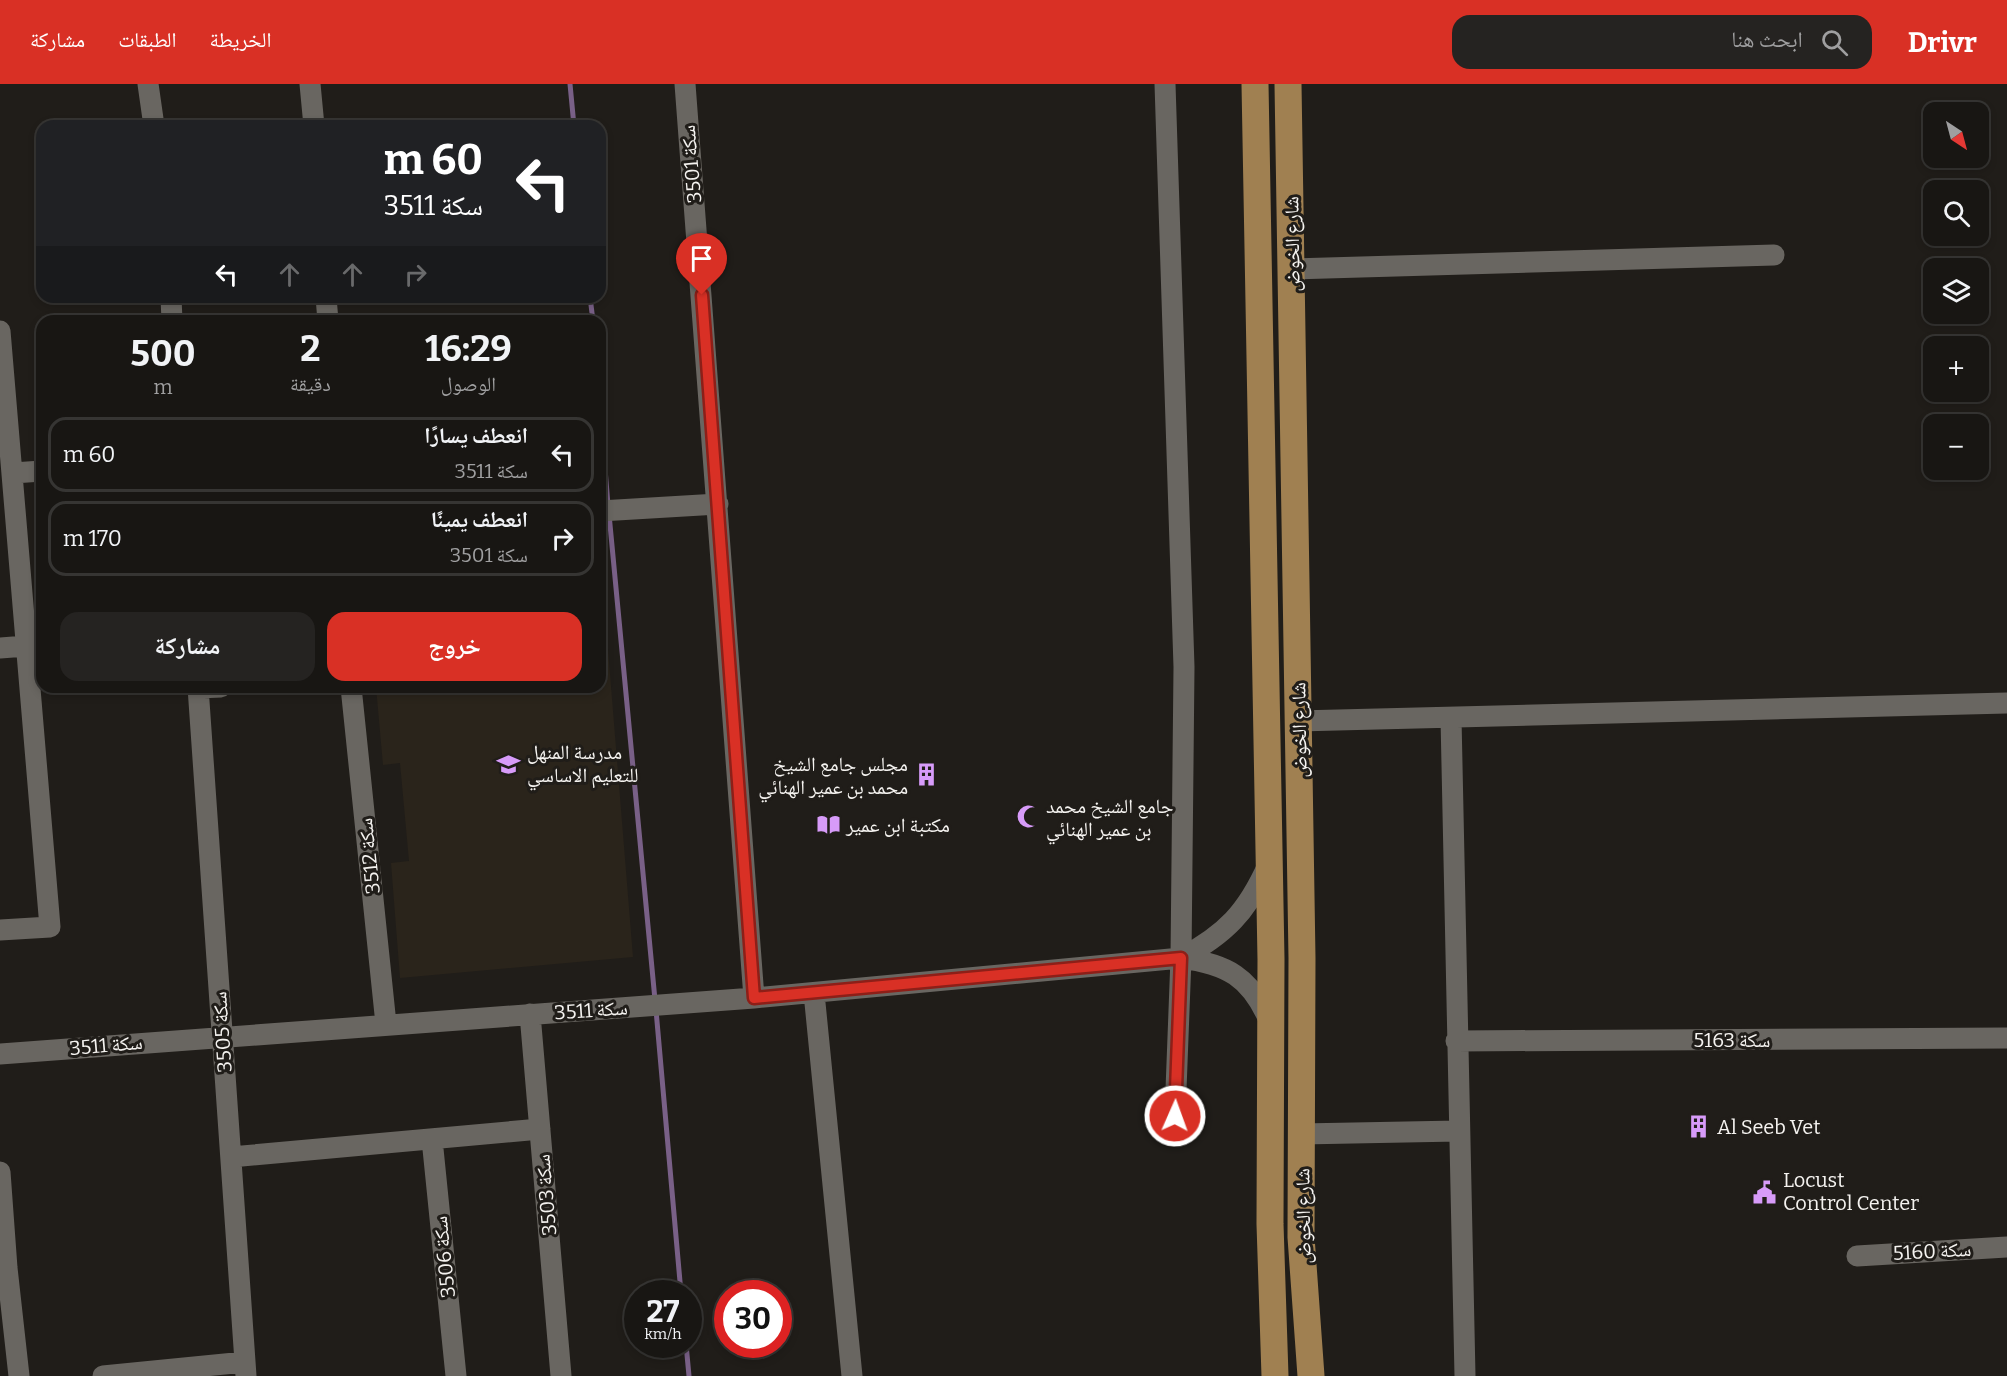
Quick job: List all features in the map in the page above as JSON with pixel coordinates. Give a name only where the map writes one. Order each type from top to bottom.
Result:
[{"type":"main road","name":"شارع الخوض","points":[[1255,84],[1271,1025],[1270,1224],[1275,1376]]},
{"type":"main road","name":"شارع الخوض","points":[[1288,84],[1298,721],[1301,1237],[1311,1376]]},
{"type":"street","points":[[147,84],[153,120]]},
{"type":"street","points":[[310,84],[313,120]]},
{"type":"street","name":"سكة 3501","points":[[685,84],[754,998]]},
{"type":"street","points":[[1165,84],[1184,667],[1181,958],[1175,1116]]},
{"type":"street","points":[[1292,269],[1774,255]]},
{"type":"street","points":[[0,331],[50,927],[0,930]]},
{"type":"street","points":[[13,472],[36,471]]},
{"type":"street","points":[[606,511],[718,504]]},
{"type":"street","points":[[0,648],[26,646]]},
{"type":"street","name":"سكة 3505","points":[[198,693],[246,1369]]},
{"type":"street","name":"سكة 3512","points":[[352,693],[386,1024]]},
{"type":"street","points":[[1298,721],[2007,703]]},
{"type":"street","points":[[1451,718],[1456,1041],[1465,1376]]},
{"type":"street","points":[[1181,958],[1210,943],[1235,921],[1255,895],[1268,865]]},
{"type":"street","points":[[1181,958],[1211,962],[1238,975],[1259,997],[1271,1025]]},
{"type":"street","name":"سكة 3511","points":[[0,1054],[754,998],[1181,958]]},
{"type":"street","points":[[814,993],[852,1376]]},
{"type":"street","name":"سكة 3503","points":[[530,1014],[561,1376]]},
{"type":"street","name":"سكة 5163","points":[[1456,1041],[2007,1038]]},
{"type":"street","points":[[231,1157],[540,1129]]},
{"type":"street","points":[[1301,1134],[1458,1131]]},
{"type":"street","name":"سكة 3506","points":[[432,1139],[456,1376]]},
{"type":"street","points":[[0,1172],[3,1269],[18,1376]]},
{"type":"street","name":"سكة 5160","points":[[1857,1256],[2007,1247]]},
{"type":"street","points":[[103,1376],[246,1369]]},
{"type":"shaded area","name":"مدرسة المنهل للتعليم الاساسي","points":[[606,625],[633,957],[400,978],[391,863],[409,861],[400,763],[383,765],[377,693],[606,693]]},
{"type":"waterway","points":[[570,84],[573,120]]},
{"type":"waterway","points":[[591,303],[592,315]]},
{"type":"waterway","points":[[606,481],[608,505]]},
{"type":"waterway","points":[[609,514],[655,1000]]},
{"type":"waterway","points":[[656,1010],[680,1280]]},
{"type":"waterway","points":[[687,1358],[689,1376]]},
{"type":"place","name":"مدرسة المنهل للتعليم الاساسي","points":[[509,764]]},
{"type":"place","name":"مجلس جامع الشيخ محمد بن عمير الهنائي","points":[[926,775]]},
{"type":"place","name":"جامع الشيخ محمد بن عمير الهنائي","points":[[1028,817]]},
{"type":"place","name":"مكتبة ابن عمير","points":[[828,825]]},
{"type":"place","name":"Al Seeb Vet","points":[[1699,1127]]},
{"type":"place","name":"Locust Control Center","points":[[1765,1192]]},
{"type":"route","points":[[702,295],[754,998],[1181,958],[1175,1116]]}]
